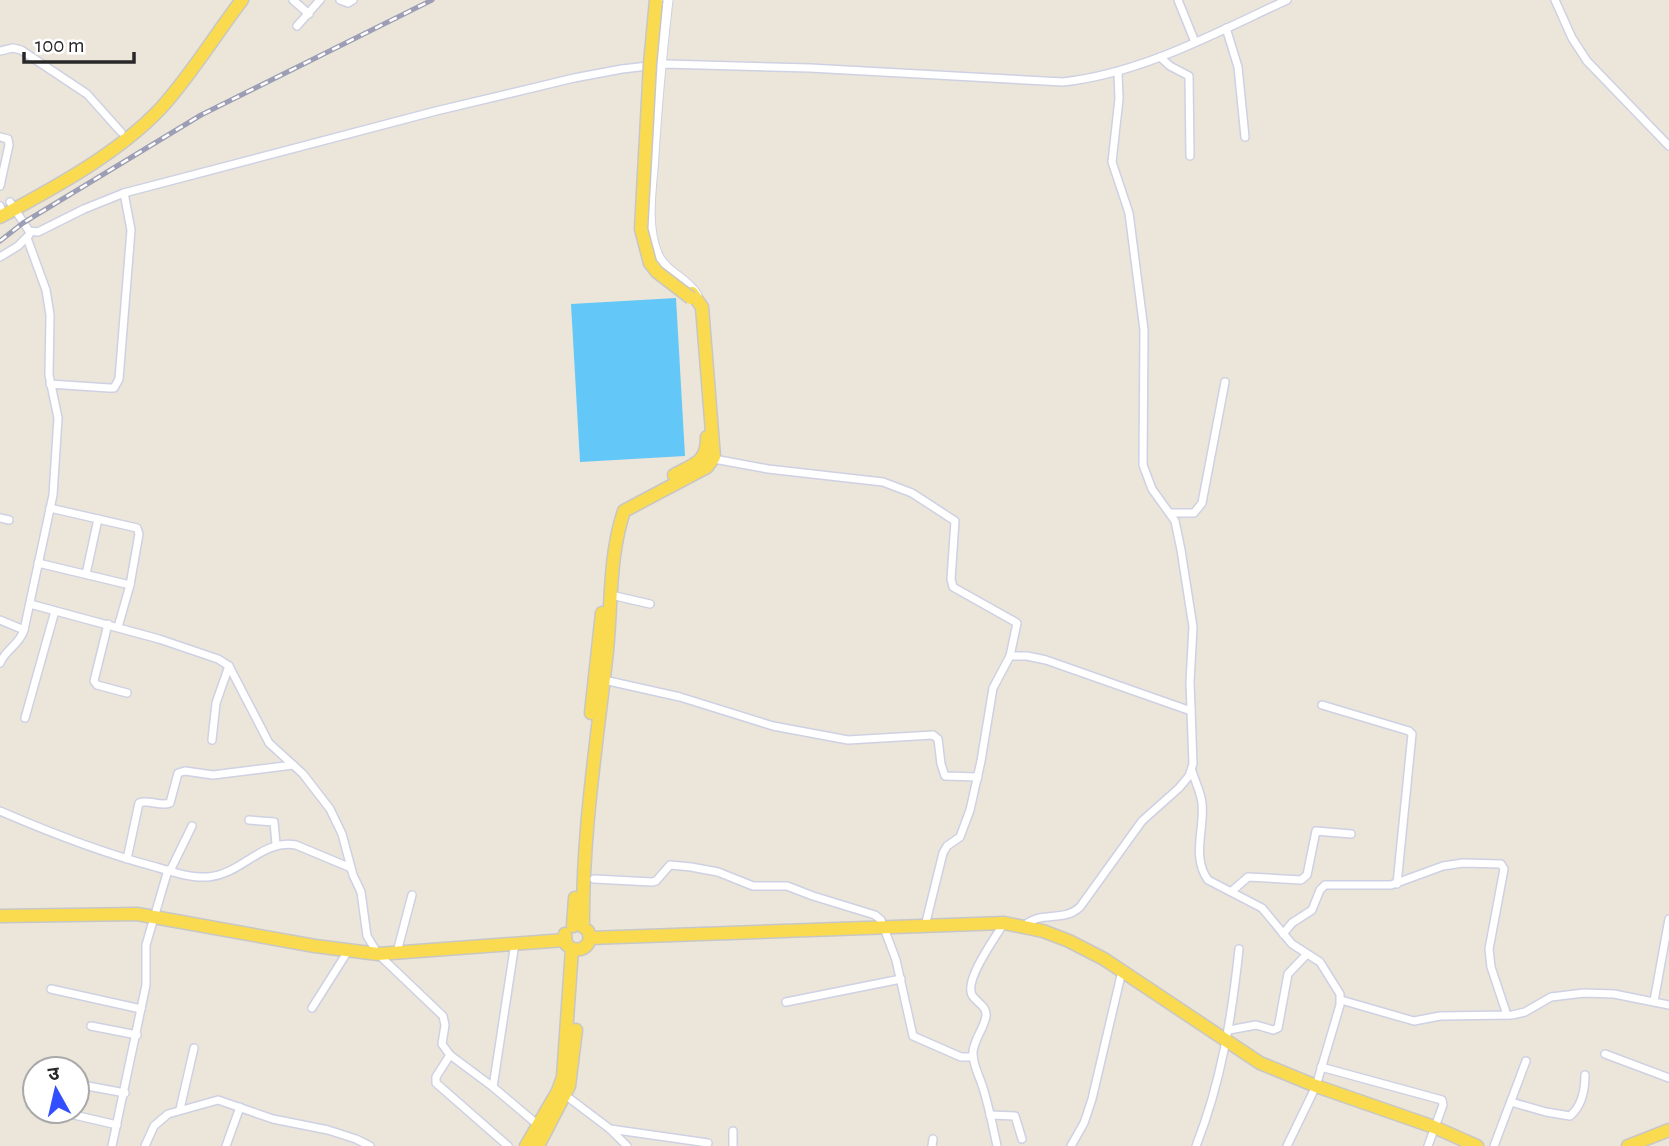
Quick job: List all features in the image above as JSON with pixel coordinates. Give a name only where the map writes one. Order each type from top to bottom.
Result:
[{"type":"main road","points":[[4,209],[92,153],[151,106],[174,82],[233,0]]},
{"type":"main road","points":[[4,209],[98,158],[152,116],[190,71],[242,0]]},
{"type":"main road","points":[[0,916],[116,913],[155,916],[378,954],[515,943],[586,947],[582,930],[583,776],[612,521],[618,508],[627,500],[700,461],[707,449],[694,298],[650,263],[640,229],[654,0]]},
{"type":"main road","points":[[582,930],[591,772],[604,680],[619,524],[624,511],[707,467],[714,460],[702,306],[661,267],[651,252],[646,229],[656,64],[666,0]]},
{"type":"main road","points":[[538,1146],[569,1086],[575,1053],[573,946],[566,932],[884,929],[1004,923],[1024,926],[1069,941],[1228,1036],[1261,1063],[1316,1086],[1434,1127],[1477,1146]]},
{"type":"main road","points":[[526,1146],[558,1091],[563,1077],[573,946]]},
{"type":"main road","points":[[1636,1145],[1669,1129]]},
{"type":"street","points":[[293,0],[309,14]]},
{"type":"street","points":[[297,26],[320,0]]},
{"type":"street","points":[[340,0],[348,3],[353,0]]},
{"type":"street","points":[[654,0],[646,66],[637,223],[639,246],[645,263],[658,278],[694,298]]},
{"type":"street","points":[[666,0],[650,223],[652,237],[662,262],[692,287],[694,298]]},
{"type":"street","points":[[1178,0],[1195,42]]},
{"type":"street","points":[[0,257],[29,235],[124,192],[574,78],[660,64],[810,68],[1063,82],[1118,73],[1287,0]]},
{"type":"street","points":[[1555,0],[1572,38],[1587,61],[1669,146]]},
{"type":"street","points":[[1226,28],[1238,67],[1245,137]]},
{"type":"street","points":[[0,51],[13,48],[21,50],[72,82],[88,94],[121,132]]},
{"type":"street","points":[[1160,57],[1189,76],[1190,156]]},
{"type":"street","points":[[1118,73],[1119,99],[1112,162],[1129,213],[1144,330],[1143,466],[1147,481],[1171,513],[1177,529],[1193,627],[1192,770],[1203,807],[1199,851],[1202,871],[1208,880],[1262,908],[1295,947],[1325,967],[1340,1000],[1316,1086],[1286,1146]]},
{"type":"street","points":[[0,137],[8,139],[9,145],[0,186]]},
{"type":"street","points":[[50,384],[114,388],[120,379],[131,230],[124,192]]},
{"type":"street","points":[[0,663],[5,653],[22,638],[24,630],[53,495],[58,418],[50,384],[50,315],[46,290],[29,235],[4,209]]},
{"type":"street","points":[[1171,513],[1194,513],[1202,503],[1225,382]]},
{"type":"street","points":[[714,460],[883,482],[912,493],[953,518],[956,527],[952,583],[959,592],[1014,620],[1017,626],[1010,656],[993,688],[970,810],[960,837],[947,846],[943,853],[925,927]]},
{"type":"street","points":[[50,508],[135,527],[139,531],[130,585],[118,627]]},
{"type":"street","points":[[0,518],[9,520]]},
{"type":"street","points":[[86,574],[98,519]]},
{"type":"street","points":[[38,563],[130,585]]},
{"type":"street","points":[[611,595],[650,604]]},
{"type":"street","points":[[30,604],[118,627],[218,659],[229,666],[269,743],[315,788],[330,809],[342,834],[351,868],[362,892],[367,936],[378,954],[443,1016],[445,1025],[442,1044],[450,1055],[538,1125]]},
{"type":"street","points":[[25,718],[55,611]]},
{"type":"street","points":[[0,620],[24,630]]},
{"type":"street","points":[[108,624],[94,681],[97,685],[127,693]]},
{"type":"street","points":[[1010,656],[1046,660],[1191,711]]},
{"type":"street","points":[[212,740],[216,703],[229,666]]},
{"type":"street","points":[[604,680],[680,697],[772,726],[848,740],[933,735],[938,739],[941,764],[946,776],[978,776]]},
{"type":"street","points":[[1322,705],[1412,734],[1397,884]]},
{"type":"street","points":[[127,859],[139,803],[170,803],[178,773],[185,771],[213,775],[293,765]]},
{"type":"street","points":[[1024,926],[1034,918],[1069,915],[1080,907],[1142,821],[1179,788],[1192,770]]},
{"type":"street","points":[[0,811],[93,850],[169,871],[211,877],[239,867],[276,844],[296,845],[351,868]]},
{"type":"street","points":[[249,820],[274,822],[276,844]]},
{"type":"street","points":[[112,1146],[146,985],[146,945],[169,871],[192,825]]},
{"type":"street","points":[[1232,891],[1248,877],[1301,880],[1307,875],[1316,831],[1351,834]]},
{"type":"street","points":[[1283,934],[1292,923],[1312,910],[1320,890],[1325,885],[1397,884],[1450,864],[1502,865],[1504,869],[1489,958],[1507,1016]]},
{"type":"street","points":[[594,879],[652,882],[670,865],[691,867],[718,872],[753,886],[787,886],[875,915],[879,917],[884,929],[901,979],[913,1035],[961,1057],[973,1057]]},
{"type":"street","points":[[397,953],[412,895]]},
{"type":"street","points":[[1654,1001],[1669,919]]},
{"type":"street","points":[[997,1146],[973,1057],[974,1045],[986,1012],[971,993],[970,981],[1004,923]]},
{"type":"street","points":[[493,1087],[515,943]]},
{"type":"street","points":[[1196,1146],[1208,1116],[1228,1036],[1239,949]]},
{"type":"street","points":[[312,1008],[348,951]]},
{"type":"street","points":[[1228,1036],[1250,1026],[1273,1030],[1278,1028],[1289,974],[1307,954]]},
{"type":"street","points":[[1073,1141],[1092,1099],[1122,971]]},
{"type":"street","points":[[786,1002],[901,979]]},
{"type":"street","points":[[51,989],[141,1009]]},
{"type":"street","points":[[1340,1000],[1414,1021],[1440,1016],[1521,1014],[1544,999],[1562,994],[1614,994],[1669,1005]]},
{"type":"street","points":[[92,1026],[137,1035]]},
{"type":"street","points":[[180,1109],[194,1048]]},
{"type":"street","points":[[1605,1054],[1669,1078]]},
{"type":"street","points":[[450,1055],[436,1077],[436,1083],[508,1146]]},
{"type":"street","points":[[1494,1146],[1526,1061]]},
{"type":"street","points":[[1321,1067],[1442,1100],[1443,1105],[1428,1146]]},
{"type":"street","points":[[1511,1102],[1570,1116],[1582,1100],[1585,1075]]},
{"type":"street","points":[[91,1087],[125,1093]]},
{"type":"street","points":[[565,1095],[610,1129],[627,1146]]},
{"type":"street","points":[[145,1146],[158,1121],[180,1109],[218,1100],[273,1119],[311,1125],[370,1146]]},
{"type":"street","points":[[226,1146],[240,1107]]},
{"type":"street","points":[[990,1115],[1015,1116],[1022,1139]]},
{"type":"street","points":[[91,1119],[117,1125]]},
{"type":"street","points":[[610,1129],[708,1143]]},
{"type":"street","points":[[733,1131],[733,1146]]},
{"type":"water","points":[[676,298],[685,456],[580,462],[571,304]]},
{"type":"railway","points":[[0,241],[23,223],[201,115],[432,0]]}]
